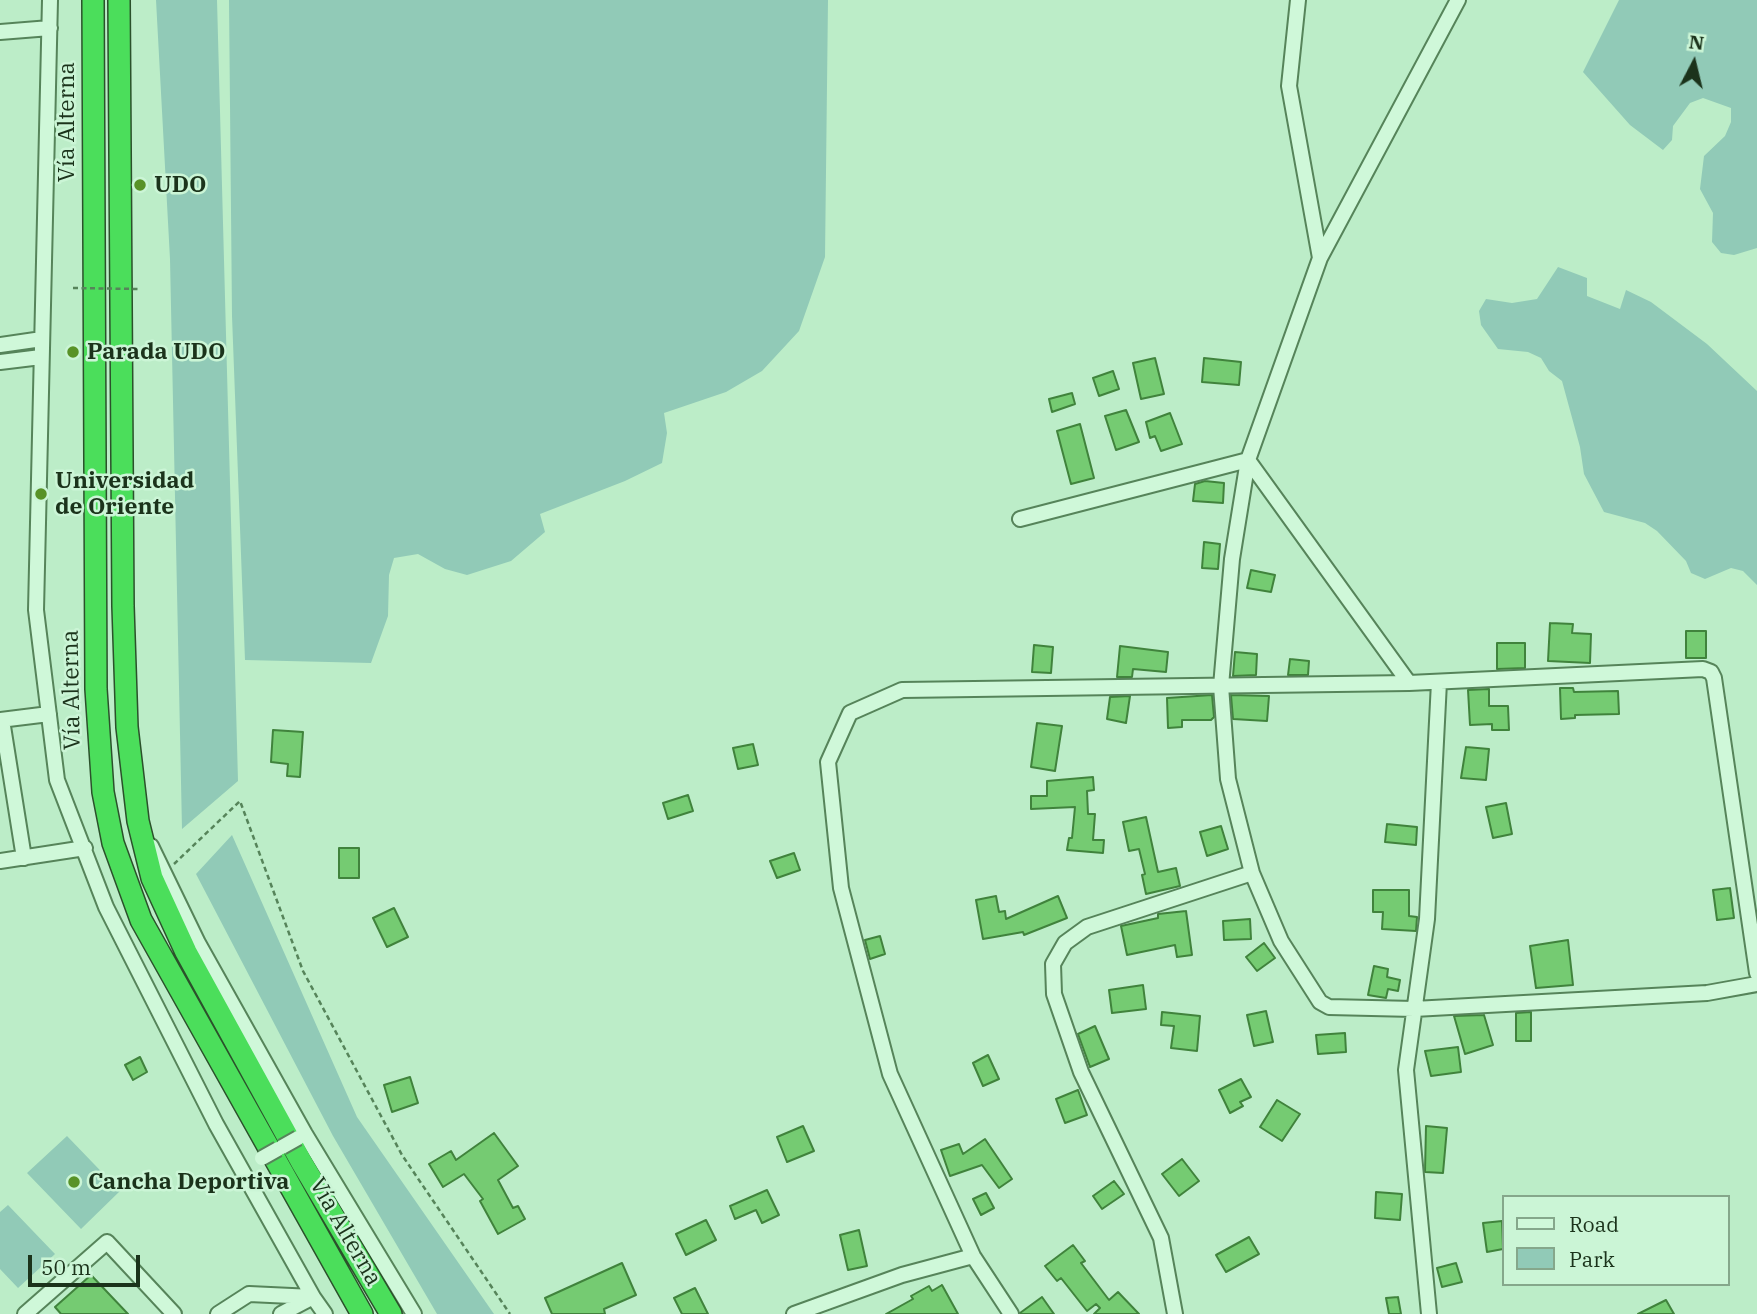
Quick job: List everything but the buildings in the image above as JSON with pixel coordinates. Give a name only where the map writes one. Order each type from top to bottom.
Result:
[{"type":"highway","name":"Vía Alterna","points":[[93,0],[96,689],[103,792],[113,843],[141,920],[362,1314]]},
{"type":"highway","name":"Vía Alterna","points":[[119,0],[123,606],[127,727],[138,821],[152,878],[186,952],[302,1164],[391,1314]]},
{"type":"street","points":[[50,0],[36,610],[57,780],[106,907],[242,1170],[325,1314]]},
{"type":"street","points":[[1298,0],[1289,86],[1320,258]]},
{"type":"street","points":[[1458,0],[1320,258],[1248,460],[1231,559],[1221,686],[1228,779],[1252,873],[1281,941],[1320,1002],[1338,1009],[1414,1009],[1707,993],[1757,984]]},
{"type":"street","points":[[0,32],[50,28]]},
{"type":"street","points":[[0,345],[42,339]]},
{"type":"street","points":[[0,362],[41,357]]},
{"type":"street","points":[[1020,519],[1248,460]]},
{"type":"street","points":[[1248,460],[1409,683]]},
{"type":"street","points":[[1011,1314],[973,1256],[890,1074],[841,888],[828,762],[849,713],[902,690],[1409,683],[1703,669],[1711,672],[1714,678],[1757,973]]},
{"type":"street","points":[[1429,1314],[1406,1070],[1427,919],[1439,682]]},
{"type":"street","points":[[24,858],[5,765],[1,720],[49,714]]},
{"type":"street","points":[[0,814],[16,812]]},
{"type":"street","points":[[138,821],[198,943],[302,1136],[414,1314]]},
{"type":"street","points":[[0,861],[85,848]]},
{"type":"street","points":[[1175,1314],[1161,1238],[1081,1072],[1054,994],[1053,964],[1065,943],[1087,927],[1252,873]]},
{"type":"street","points":[[242,1170],[302,1136]]},
{"type":"street","points":[[25,1314],[107,1242],[174,1314]]},
{"type":"street","points":[[794,1314],[902,1275],[973,1256]]},
{"type":"street","points":[[218,1314],[249,1294],[313,1297]]},
{"type":"street","points":[[281,1314],[313,1297]]},
{"type":"path","points":[[74,288],[140,289]]},
{"type":"path","points":[[164,874],[240,801],[303,971],[402,1155],[510,1314]]},
{"type":"green space","points":[[156,0],[217,0],[238,781],[182,829],[170,259]]},
{"type":"green space","points":[[229,0],[828,0],[825,257],[799,331],[762,371],[726,392],[664,413],[667,433],[662,463],[625,481],[540,514],[545,532],[511,561],[467,575],[445,569],[418,554],[394,558],[389,575],[388,616],[371,663],[245,660],[232,316]]},
{"type":"green space","points":[[1619,0],[1757,0],[1757,248],[1734,255],[1721,253],[1712,242],[1713,213],[1700,189],[1704,156],[1725,136],[1731,122],[1731,108],[1703,98],[1690,103],[1673,126],[1672,140],[1663,150],[1630,125],[1583,72]]},
{"type":"green space","points":[[1558,267],[1587,278],[1587,296],[1620,309],[1626,290],[1651,302],[1707,344],[1757,391],[1757,585],[1743,571],[1731,568],[1705,579],[1691,573],[1686,561],[1657,531],[1645,523],[1604,512],[1584,474],[1580,447],[1562,381],[1549,371],[1541,358],[1528,352],[1498,349],[1481,325],[1479,311],[1486,299],[1512,303],[1537,299]]},
{"type":"green space","points":[[232,835],[357,1117],[494,1314],[437,1314],[333,1136],[196,874]]},
{"type":"green space","name":"Cancha Deportiva","points":[[67,1136],[120,1191],[81,1229],[27,1173]]},
{"type":"green space","points":[[8,1205],[55,1254],[18,1288],[0,1269],[0,1212]]},
{"type":"place","name":"UDO","points":[[140,185]]},
{"type":"place","name":"Parada UDO","points":[[73,352]]},
{"type":"place","name":"Universidad de Oriente","points":[[41,494]]},
{"type":"place","name":"Cancha Deportiva","points":[[74,1182]]}]
